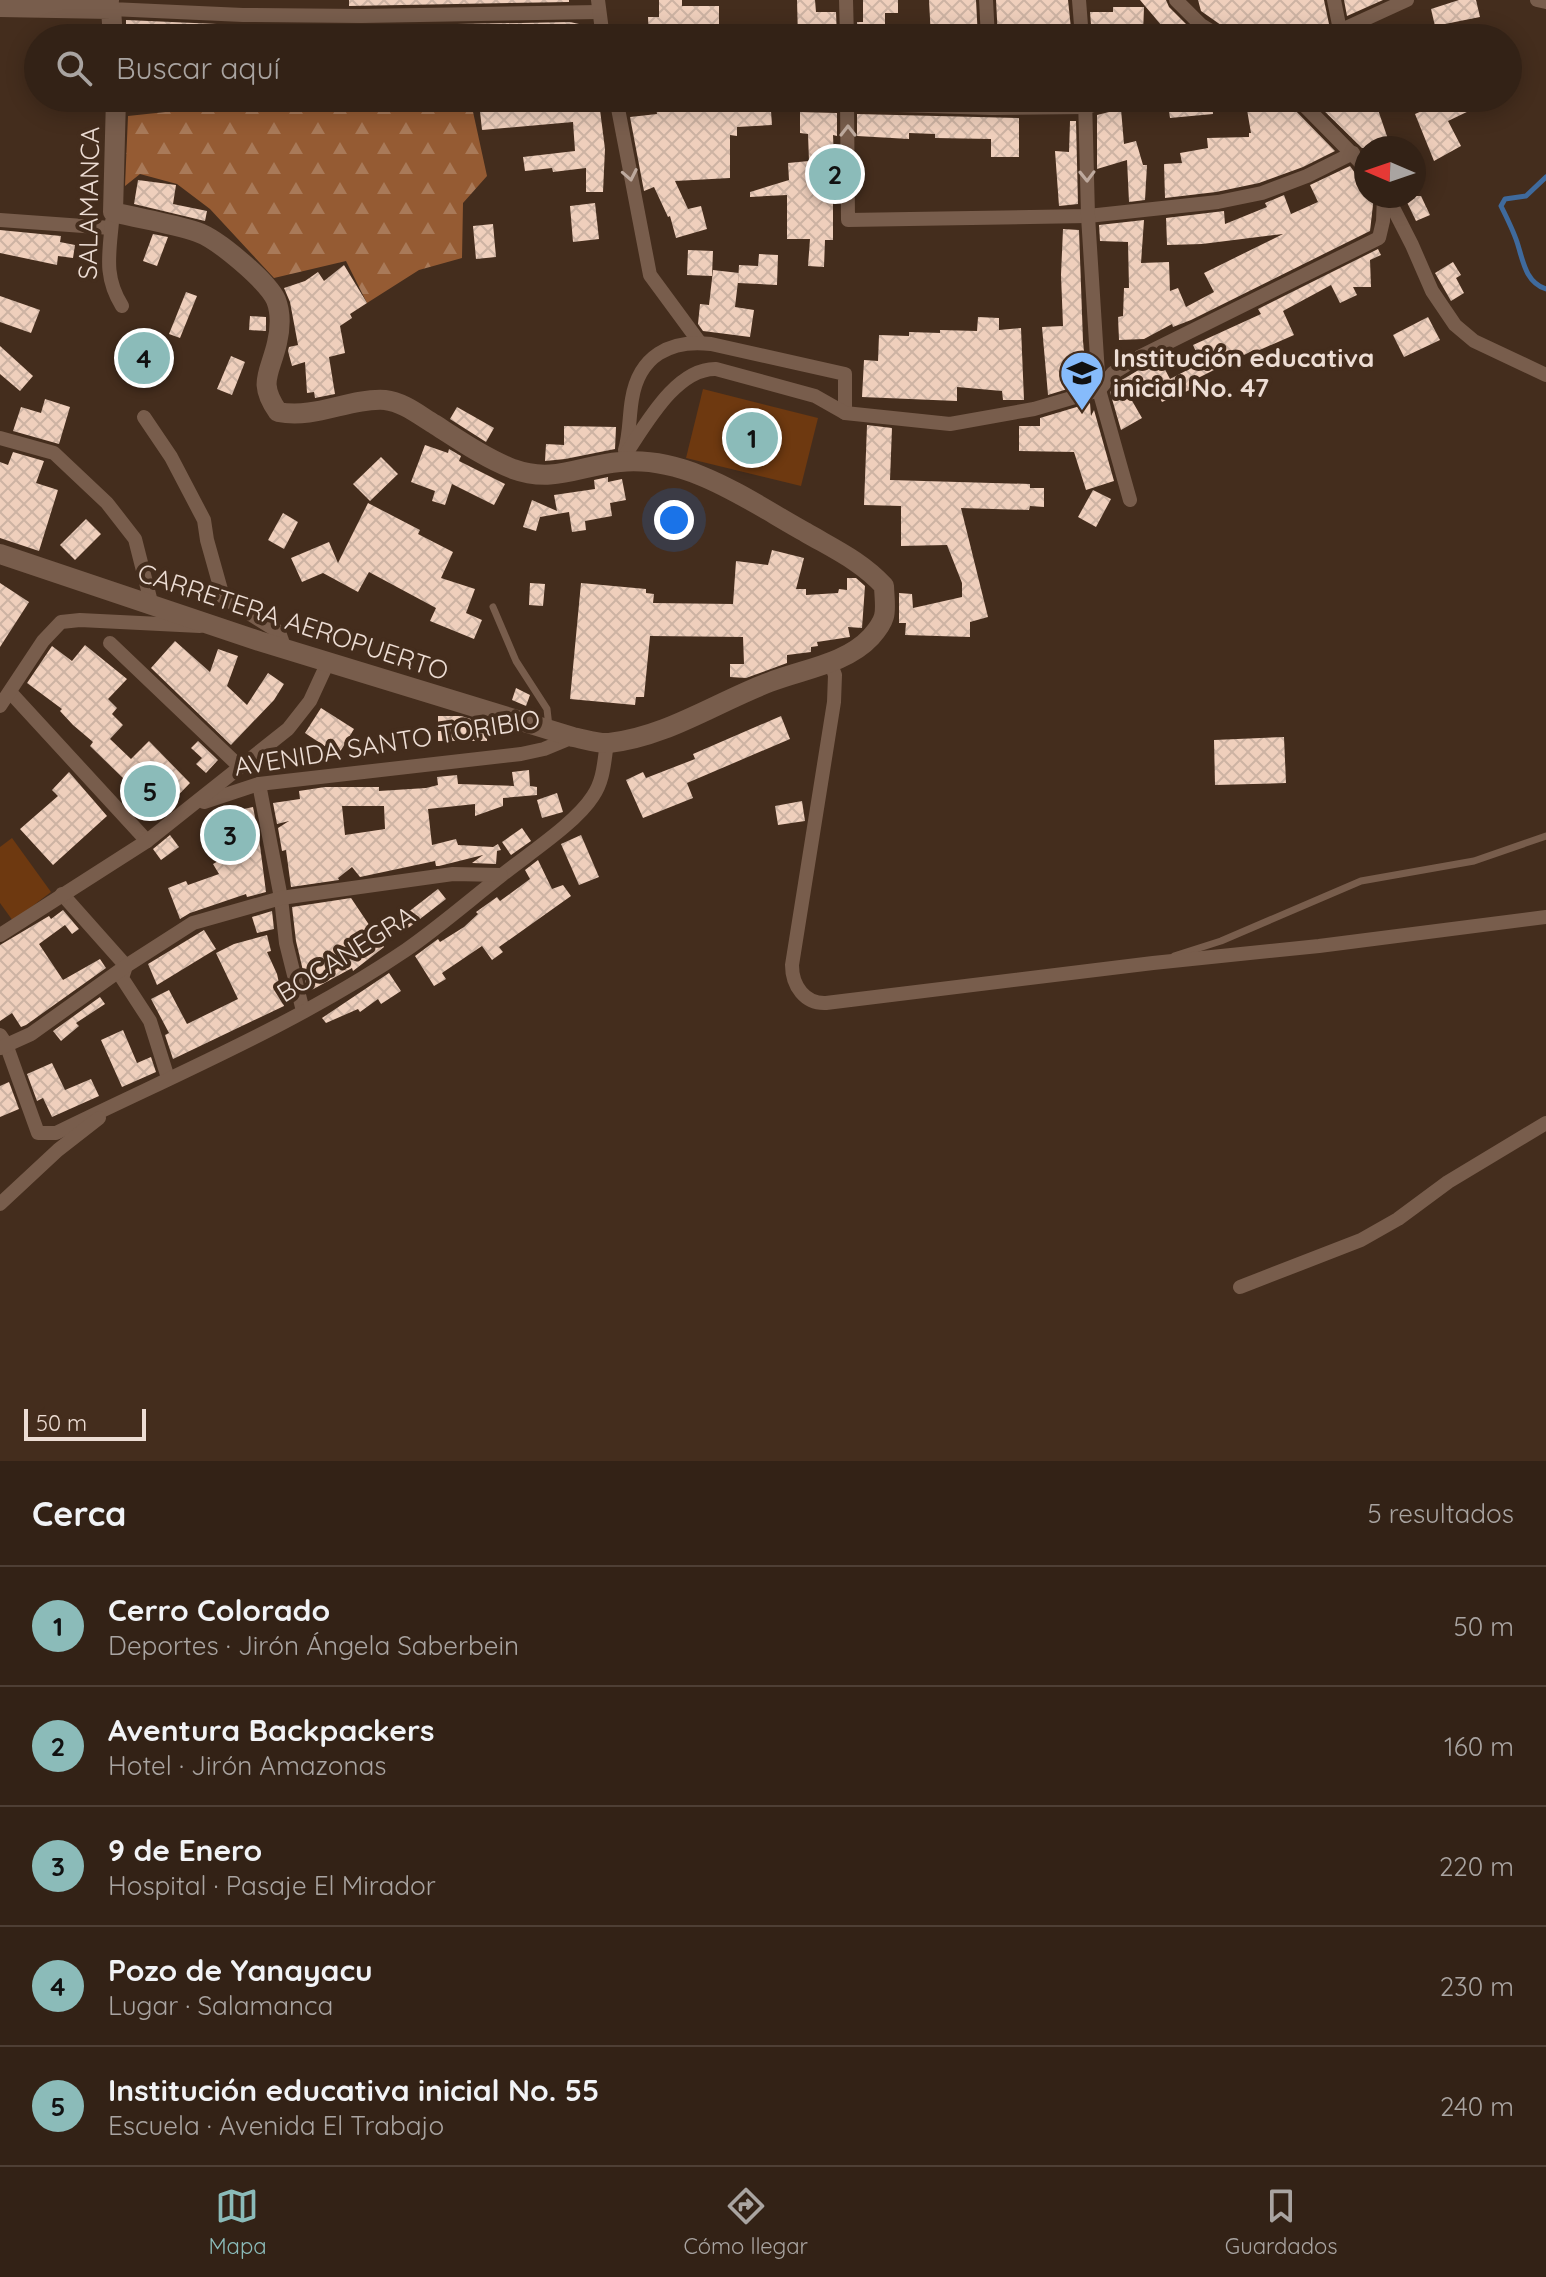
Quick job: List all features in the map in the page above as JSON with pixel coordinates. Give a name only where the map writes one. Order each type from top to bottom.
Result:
[{"type":"main road","points":[[0,7],[111,4],[112,24]]},
{"type":"main road","name":"SALAMANCA","points":[[112,220],[116,112]]},
{"type":"main road","points":[[112,220],[200,233],[221,246],[263,283],[276,300],[280,320],[277,343],[265,377],[267,398],[278,412],[297,415],[387,400],[408,407],[489,458],[515,470],[546,476],[621,461]]},
{"type":"main road","name":"AVENIDA SANTO TORIBIO","points":[[573,737],[607,743],[653,732],[769,682],[830,662],[861,645],[885,617],[884,586],[866,567],[719,483],[686,469],[621,461]]},
{"type":"main road","name":"CARRETERA AEROPUERTO","points":[[0,554],[285,649],[573,737]]},
{"type":"street","points":[[361,16],[362,0]]},
{"type":"street","points":[[846,0],[847,24]]},
{"type":"street","points":[[986,0],[987,24]]},
{"type":"street","points":[[1079,0],[1081,24]]},
{"type":"street","points":[[1176,0],[1200,24]]},
{"type":"street","points":[[1334,0],[1339,24]]},
{"type":"street","points":[[1353,24],[1407,0]]},
{"type":"street","points":[[1537,0],[1546,2]]},
{"type":"street","points":[[111,4],[243,15],[361,16],[598,6]]},
{"type":"street","points":[[619,112],[650,275],[700,343]]},
{"type":"street","points":[[848,112],[848,220],[1088,216],[1218,202],[1262,193],[1307,176],[1353,153],[1311,112]]},
{"type":"street","points":[[1086,112],[1088,216],[1099,390],[1130,500]]},
{"type":"street","points":[[621,461],[674,388],[702,368],[815,396],[845,413],[950,424],[1034,409],[1099,390],[1113,373],[1139,357],[1379,238],[1385,208]]},
{"type":"street","points":[[1392,208],[1432,291],[1455,325],[1474,341],[1546,375]]},
{"type":"street","points":[[0,220],[112,220]]},
{"type":"street","name":"SALAMANCA","points":[[112,220],[108,274],[111,289],[122,306]]},
{"type":"street","points":[[621,461],[629,436],[632,396],[640,374],[652,356],[671,347],[700,343],[845,374],[845,413]]},
{"type":"street","points":[[144,417],[171,457],[204,520],[223,597],[279,632],[285,649]]},
{"type":"street","points":[[0,438],[54,453],[107,503],[135,539],[152,606]]},
{"type":"street","points":[[0,706],[43,641],[61,622],[80,620],[221,627]]},
{"type":"street","points":[[110,643],[240,767]]},
{"type":"street","points":[[0,935],[147,841],[288,729],[301,715],[318,687],[328,662]]},
{"type":"street","points":[[830,662],[835,675],[834,702],[792,965],[793,980],[812,1001],[826,1003],[1546,917]]},
{"type":"street","points":[[10,692],[147,841]]},
{"type":"street","name":"AVENIDA SANTO TORIBIO","points":[[192,806],[259,784],[521,754],[573,737]]},
{"type":"street","name":"BOCANEGRA","points":[[2,1042],[38,1133],[47,1135],[200,1065],[303,1011],[407,949],[501,875],[584,808],[601,779],[607,743]]},
{"type":"street","points":[[259,784],[289,957],[303,1011]]},
{"type":"street","points":[[2,1042],[31,1034],[193,923],[281,898],[437,876],[501,875]]},
{"type":"street","points":[[62,894],[126,966]]},
{"type":"street","points":[[126,966],[122,978],[150,1021],[168,1078]]},
{"type":"street","points":[[0,1204],[58,1150],[121,1101]]},
{"type":"street","points":[[1240,1287],[1361,1240],[1546,1123]]},
{"type":"lane","points":[[493,607],[516,661],[547,709],[549,729]]},
{"type":"lane","points":[[1153,963],[1221,941],[1361,881],[1474,861],[1546,836]]},
{"type":"green space","points":[[165,112],[473,112],[487,176],[463,203],[462,258],[419,270],[367,303],[346,261],[274,278],[210,209],[177,184],[140,174],[125,186],[128,116]]},
{"type":"shaded area","points":[[703,389],[818,418],[801,486],[686,458]]},
{"type":"shaded area","points":[[12,838],[51,892],[13,921],[0,903],[0,847]]},
{"type":"building","points":[[349,0],[569,0],[569,2],[349,6]]},
{"type":"building","points":[[659,0],[682,0],[682,6],[719,6],[719,24],[648,24],[648,17],[659,17]]},
{"type":"building","points":[[797,0],[815,0],[816,12],[836,12],[836,24],[798,24]]},
{"type":"building","points":[[863,0],[898,0],[898,13],[885,13],[885,24],[857,24],[863,22]]},
{"type":"building","points":[[929,0],[976,0],[977,24],[930,24]]},
{"type":"building","points":[[996,0],[1068,0],[1071,24],[997,24]]},
{"type":"building","points":[[1140,0],[1166,0],[1186,24],[1160,24]]},
{"type":"building","points":[[1198,0],[1324,0],[1329,24],[1219,24],[1201,11]]},
{"type":"building","points":[[1344,0],[1383,0],[1347,16]]},
{"type":"building","points":[[1459,0],[1476,0],[1480,17],[1435,24],[1431,9]]},
{"type":"building","points":[[1113,7],[1144,7],[1143,24],[1091,24],[1090,12],[1113,12]]},
{"type":"building","points":[[126,20],[217,24],[126,24]]},
{"type":"building","points":[[570,22],[579,24],[460,24]]},
{"type":"building","points":[[480,112],[600,112],[605,149],[603,192],[586,192],[586,168],[525,171],[523,157],[575,151],[573,122],[482,130]]},
{"type":"building","points":[[771,112],[772,125],[737,127],[737,136],[730,135],[730,178],[675,181],[688,209],[701,206],[707,229],[676,238],[670,216],[654,187],[644,191],[630,117]]},
{"type":"building","points":[[800,112],[837,113],[837,136],[833,135],[836,203],[833,203],[833,240],[825,240],[824,267],[808,266],[810,239],[787,239],[787,195],[750,197],[750,192],[789,180],[788,163],[809,161],[808,134],[800,133]]},
{"type":"building","points":[[1121,112],[1124,144],[1136,141],[1143,165],[1147,165],[1145,200],[1129,202],[1127,160],[1097,169],[1097,115]]},
{"type":"building","points":[[1169,112],[1213,112],[1213,114],[1170,118]]},
{"type":"building","points":[[1247,112],[1297,112],[1335,151],[1259,183],[1165,198],[1164,164],[1182,163],[1180,153],[1208,148],[1207,138],[1249,137]]},
{"type":"building","points":[[1325,112],[1379,112],[1387,136],[1354,136],[1354,140]]},
{"type":"building","points":[[1467,112],[1448,121],[1461,146],[1434,161],[1415,114]]},
{"type":"building","points":[[857,114],[1019,118],[1019,157],[991,157],[991,139],[935,138],[935,134],[909,133],[909,139],[857,136]]},
{"type":"building","points":[[1070,121],[1076,121],[1078,204],[1059,206],[1055,151],[1069,152]]},
{"type":"building","points":[[1350,166],[1354,172],[1354,208],[1373,208],[1370,231],[1191,320],[1173,327],[1172,324],[1144,339],[1119,340],[1118,317],[1123,316],[1124,288],[1129,288],[1128,242],[1100,241],[1099,225],[1144,220],[1141,263],[1169,262],[1170,291],[1178,288],[1186,307],[1214,292],[1204,273],[1283,234],[1167,245],[1166,218],[1224,211],[1225,224],[1267,207],[1265,203],[1284,195],[1291,214],[1318,202],[1310,185]]},
{"type":"building","points":[[138,180],[176,185],[173,204],[207,211],[205,221],[134,204]]},
{"type":"building","points":[[595,203],[599,239],[573,242],[570,206]]},
{"type":"building","points":[[1426,207],[1430,215],[1416,221],[1410,208]]},
{"type":"building","points":[[493,224],[496,257],[476,259],[473,226]]},
{"type":"building","points":[[1063,229],[1079,230],[1087,383],[1048,395],[1042,327],[1063,326]]},
{"type":"building","points":[[0,230],[61,236],[60,242],[75,245],[73,258],[58,256],[57,265],[0,253]]},
{"type":"building","points":[[153,234],[168,237],[157,266],[143,261]]},
{"type":"building","points":[[1378,249],[1381,255],[1370,260],[1371,287],[1353,287],[1357,295],[1340,303],[1331,285],[1283,311],[1294,335],[1254,350],[1198,378],[1201,385],[1162,402],[1154,387],[1131,399],[1142,418],[1121,430],[1110,392],[1120,381],[1159,358],[1170,379],[1201,363],[1193,345],[1261,314],[1258,309]]},
{"type":"building","points":[[688,250],[713,251],[712,276],[687,275]]},
{"type":"building","points":[[759,254],[778,255],[777,285],[738,283],[739,265],[758,266]]},
{"type":"building","points":[[1453,262],[1461,275],[1456,278],[1464,293],[1451,301],[1435,273]]},
{"type":"building","points":[[344,265],[367,303],[350,314],[352,318],[340,326],[345,353],[329,357],[335,394],[315,398],[314,392],[307,393],[305,362],[292,366],[289,347],[298,345],[290,302],[284,288],[305,281],[318,272],[324,281]]},
{"type":"building","points":[[713,270],[739,273],[735,307],[754,310],[750,337],[703,331],[698,324],[700,304],[709,305]]},
{"type":"building","points":[[186,292],[197,296],[180,338],[169,334]]},
{"type":"building","points":[[0,296],[40,310],[31,333],[0,322]]},
{"type":"building","points":[[250,316],[266,317],[266,331],[249,330]]},
{"type":"building","points":[[978,317],[999,318],[999,330],[1021,328],[1024,400],[1003,400],[1002,391],[957,387],[957,401],[862,397],[864,360],[878,361],[879,335],[909,336],[909,332],[940,333],[940,330],[977,331]]},
{"type":"building","points":[[1428,317],[1440,340],[1404,357],[1393,335]]},
{"type":"building","points":[[0,346],[33,376],[20,391],[0,374]]},
{"type":"building","points":[[231,356],[245,362],[232,395],[217,389]]},
{"type":"building","points":[[45,399],[70,407],[59,444],[13,431],[21,407],[41,413]]},
{"type":"building","points":[[1090,403],[1091,416],[1094,410],[1114,481],[1086,490],[1074,452],[1019,451],[1019,426],[1040,426],[1040,418]]},
{"type":"building","points":[[457,407],[494,428],[486,442],[450,419]]},
{"type":"building","points":[[867,425],[892,428],[890,480],[1030,484],[1030,488],[1044,488],[1044,507],[1030,506],[1029,510],[961,508],[988,617],[970,622],[970,637],[905,635],[906,623],[899,623],[899,593],[912,594],[913,608],[962,597],[962,583],[947,545],[901,546],[901,506],[864,505]]},
{"type":"building","points":[[564,426],[616,427],[615,449],[545,461],[546,444],[564,445]]},
{"type":"building","points":[[425,445],[448,453],[449,449],[461,456],[459,461],[505,484],[494,505],[452,484],[445,505],[432,501],[435,491],[411,482]]},
{"type":"building","points":[[13,452],[44,461],[36,483],[58,490],[39,551],[0,538],[0,462],[8,465]]},
{"type":"building","points":[[381,457],[398,474],[370,501],[353,484]]},
{"type":"building","points":[[608,477],[608,482],[622,479],[626,500],[610,503],[612,516],[585,521],[586,530],[572,532],[569,512],[540,517],[536,531],[523,527],[532,500],[557,511],[554,495],[595,489],[594,480]]},
{"type":"building","points":[[1093,490],[1111,499],[1096,527],[1078,517]]},
{"type":"building","points":[[368,503],[420,530],[418,534],[453,552],[441,578],[475,589],[466,613],[482,620],[474,639],[430,621],[436,608],[369,572],[358,592],[323,573],[302,582],[291,558],[329,542],[338,563]]},
{"type":"building","points":[[283,513],[298,522],[284,549],[268,540]]},
{"type":"building","points":[[86,519],[101,534],[75,560],[60,545]]},
{"type":"building","points":[[772,550],[804,558],[796,589],[806,589],[806,595],[847,590],[847,578],[856,578],[865,586],[862,628],[848,627],[850,637],[817,642],[818,646],[811,647],[811,652],[787,655],[787,663],[746,678],[730,677],[730,664],[744,664],[743,637],[650,636],[644,697],[636,697],[635,705],[570,699],[581,583],[646,589],[646,593],[654,594],[653,603],[733,604],[736,561],[768,565]]},
{"type":"building","points":[[0,583],[29,602],[0,647]]},
{"type":"building","points":[[530,583],[545,584],[543,606],[529,605]]},
{"type":"building","points":[[175,641],[210,672],[218,649],[238,656],[227,686],[247,705],[268,673],[284,684],[274,700],[231,745],[151,668]]},
{"type":"building","points":[[85,645],[127,679],[108,699],[117,708],[112,714],[123,725],[110,739],[131,759],[149,741],[190,783],[160,814],[90,746],[93,742],[73,725],[60,711],[62,709],[27,683],[52,646],[72,661]]},
{"type":"building","points":[[516,688],[530,695],[526,706],[512,700]]},
{"type":"building","points":[[321,708],[354,729],[338,755],[305,733]]},
{"type":"building","points":[[438,716],[461,716],[487,724],[487,741],[438,741]]},
{"type":"building","points":[[781,716],[790,739],[687,783],[693,798],[643,818],[626,780],[643,772],[646,778],[695,759],[693,754]]},
{"type":"building","points":[[1284,737],[1286,783],[1215,785],[1214,740]]},
{"type":"building","points":[[198,741],[218,760],[206,773],[196,764],[202,758],[191,748]]},
{"type":"building","points":[[529,770],[530,786],[537,787],[537,795],[503,798],[503,806],[475,816],[475,804],[428,809],[432,845],[456,839],[458,845],[493,847],[498,844],[501,850],[497,851],[496,864],[472,863],[483,855],[439,866],[435,861],[360,877],[352,867],[339,880],[291,887],[286,850],[282,851],[278,828],[289,821],[277,824],[273,803],[300,799],[299,791],[325,787],[379,787],[379,791],[426,788],[438,785],[437,777],[457,775],[458,784],[514,786],[512,772]],"holes":[[[342,806],[384,806],[385,829],[345,835]]]},
{"type":"building","points":[[69,772],[107,816],[53,865],[20,829],[58,796],[52,790]]},
{"type":"building","points":[[557,793],[563,812],[542,818],[537,800]]},
{"type":"building","points":[[802,801],[805,821],[778,825],[775,806]]},
{"type":"building","points":[[253,807],[257,827],[220,833],[216,815]]},
{"type":"building","points":[[522,828],[531,841],[511,855],[502,842]]},
{"type":"building","points":[[170,835],[179,847],[161,860],[153,849]]},
{"type":"building","points":[[581,835],[599,877],[579,885],[561,844]]},
{"type":"building","points":[[259,838],[266,892],[247,897],[246,894],[180,919],[168,888],[186,881],[188,885],[219,874],[213,864]]},
{"type":"building","points":[[538,860],[552,889],[563,885],[571,896],[499,947],[503,952],[492,960],[482,946],[442,973],[446,979],[434,986],[415,956],[438,939],[440,942],[464,927],[478,914],[476,912],[497,897],[500,901],[530,879],[525,870]]},
{"type":"building","points":[[438,889],[446,899],[403,932],[398,920]]},
{"type":"building","points":[[351,898],[384,947],[353,971],[352,968],[308,992],[292,907]]},
{"type":"building","points":[[63,910],[79,929],[72,934],[65,925],[39,944],[63,980],[100,959],[106,968],[26,1025],[21,1027],[12,1013],[0,1021],[0,945]]},
{"type":"building","points":[[272,911],[274,929],[257,933],[252,917]]},
{"type":"building","points":[[204,930],[216,949],[157,985],[148,964]]},
{"type":"building","points":[[267,935],[271,951],[267,952],[277,974],[284,1006],[173,1059],[165,1035],[169,1033],[151,999],[169,990],[187,1024],[238,999],[216,953],[234,944]]},
{"type":"building","points":[[389,973],[401,991],[381,1004],[378,999],[360,1012],[358,1009],[326,1023],[322,1018]]},
{"type":"building","points":[[100,997],[105,1004],[76,1023],[79,1026],[61,1041],[53,1031]]},
{"type":"building","points":[[123,1030],[137,1063],[151,1057],[156,1072],[122,1087],[101,1040]]},
{"type":"building","points":[[52,1063],[65,1090],[91,1079],[99,1096],[52,1117],[43,1098],[37,1101],[27,1074]]},
{"type":"building","points":[[9,1082],[19,1109],[0,1117],[0,1086]]},
{"type":"waterway","points":[[1546,177],[1526,196],[1505,199],[1501,206],[1529,276],[1546,289]]},
{"type":"place","name":"Aventura Backpackers","points":[[835,174]]},
{"type":"place","name":"Pozo de Yanayacu","points":[[144,358]]},
{"type":"place","name":"Institución educativa inicial No. 47","points":[[1082,412]]},
{"type":"place","name":"Cerro Colorado","points":[[752,438]]},
{"type":"place","name":"Institución educativa inicial No. 55","points":[[150,791]]},
{"type":"place","name":"9 de Enero","points":[[230,835]]}]
